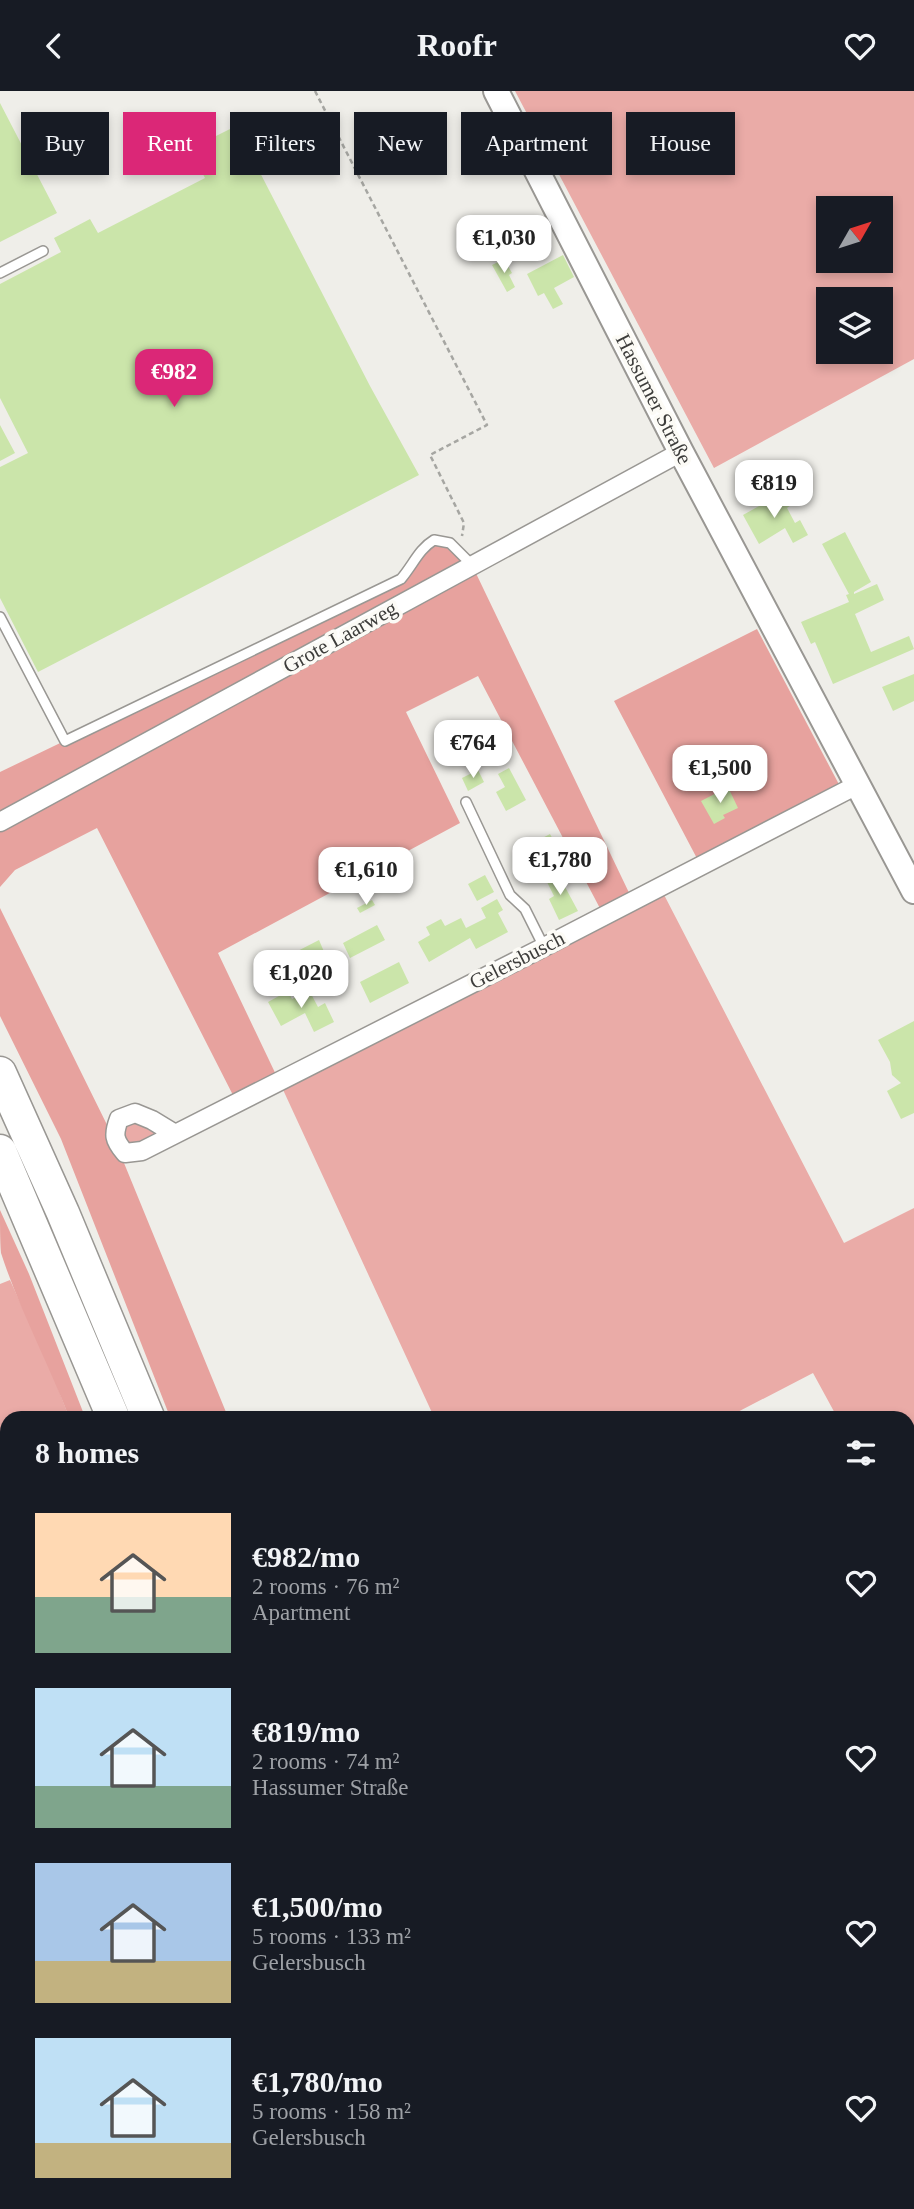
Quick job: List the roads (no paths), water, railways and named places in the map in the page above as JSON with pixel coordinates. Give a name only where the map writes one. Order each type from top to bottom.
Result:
[{"type":"highway","points":[[0,1073],[69,1226],[146,1411]]},
{"type":"highway","points":[[0,1151],[110,1411]]},
{"type":"street","name":"Hassumer Straße","points":[[496,91],[681,452],[914,891]]},
{"type":"street","name":"Grote Laarweg","points":[[0,822],[466,558],[681,452]]},
{"type":"street","name":"Gelersbusch","points":[[175,1134],[859,784]]},
{"type":"lane","points":[[0,272],[43,251]]},
{"type":"lane","points":[[0,617],[65,741],[401,579],[414,565],[422,547],[434,540],[450,543],[466,558]]},
{"type":"lane","points":[[466,802],[510,895],[525,909],[544,947]]}]
